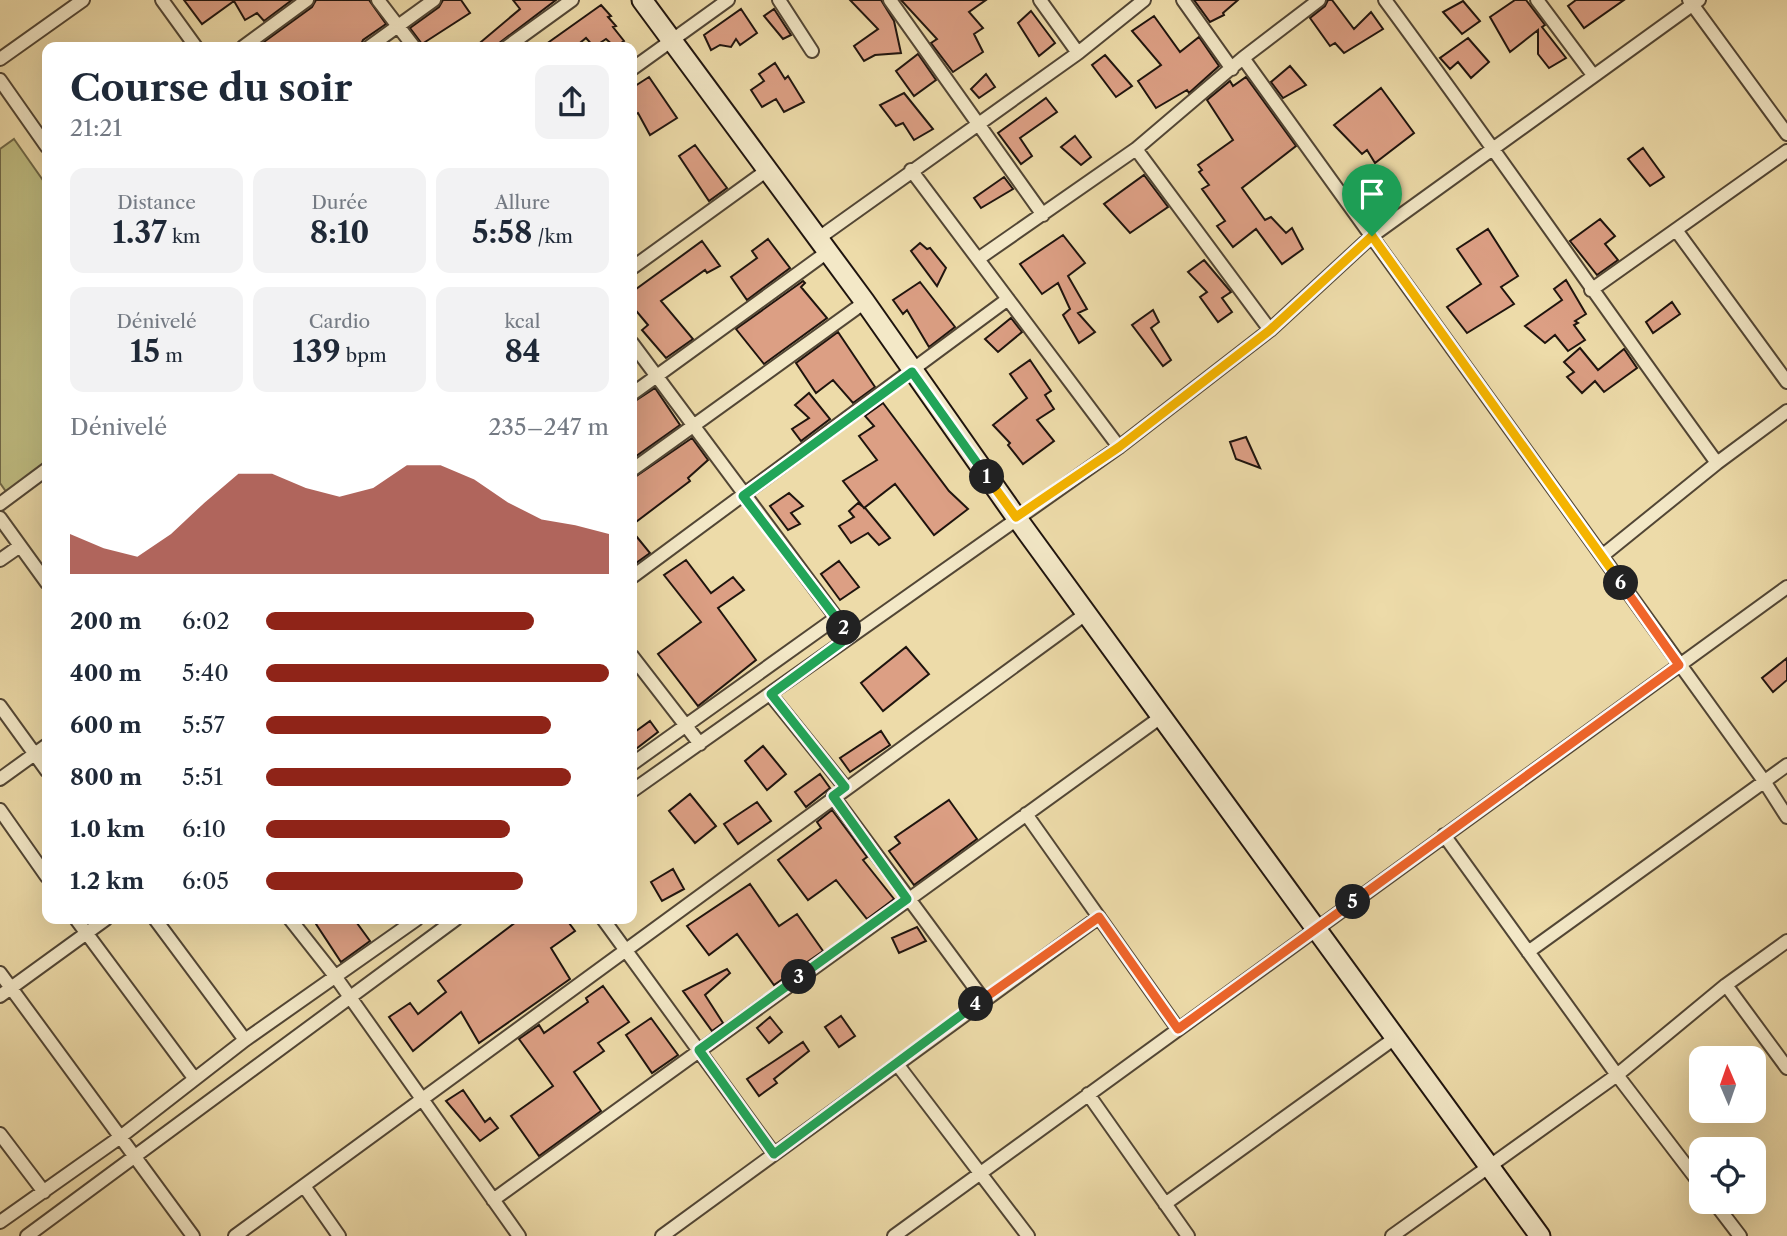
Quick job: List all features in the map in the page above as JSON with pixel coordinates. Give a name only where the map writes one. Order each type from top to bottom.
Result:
[{"type":"main road","points":[[642,0],[1540,1236]]},
{"type":"street","points":[[0,60],[67,5],[83,0]]},
{"type":"street","points":[[162,0],[192,42]]},
{"type":"street","points":[[250,42],[307,0]]},
{"type":"street","points":[[378,0],[410,42]]},
{"type":"street","points":[[376,42],[434,0]]},
{"type":"street","points":[[514,42],[572,0]]},
{"type":"street","points":[[637,65],[728,0]]},
{"type":"street","points":[[779,0],[812,51]]},
{"type":"street","points":[[890,0],[1044,215]]},
{"type":"street","points":[[1040,0],[1077,53]]},
{"type":"street","points":[[637,390],[821,246],[911,170],[1077,53],[1144,0]]},
{"type":"street","points":[[1183,0],[1231,69]]},
{"type":"street","points":[[978,259],[1136,149],[1243,58],[1319,0]]},
{"type":"street","points":[[1385,0],[1494,148],[1591,290],[1717,463]]},
{"type":"street","points":[[1537,0],[1593,75]]},
{"type":"street","points":[[637,788],[1016,517],[1119,447],[1270,330],[1372,236],[1694,2],[1787,134]]},
{"type":"street","points":[[1243,58],[1764,781],[1787,817]]},
{"type":"street","points":[[0,80],[42,140]]},
{"type":"street","points":[[1136,149],[1270,330]]},
{"type":"street","points":[[1591,290],[1787,151]]},
{"type":"street","points":[[911,170],[1119,447]]},
{"type":"street","points":[[637,264],[766,172]]},
{"type":"street","points":[[1676,230],[1787,382]]},
{"type":"street","points":[[637,573],[1008,299]]},
{"type":"street","points":[[637,466],[864,302]]},
{"type":"street","points":[[637,350],[695,425],[743,496],[850,636]]},
{"type":"street","points":[[1602,556],[1717,463],[1787,411]]},
{"type":"street","points":[[0,504],[42,473]]},
{"type":"street","points":[[0,518],[42,576]]},
{"type":"street","points":[[0,560],[20,546]]},
{"type":"street","points":[[894,1236],[1787,587]]},
{"type":"street","points":[[235,1236],[845,787],[1087,613]]},
{"type":"street","points":[[637,760],[836,618]]},
{"type":"street","points":[[637,662],[700,744]]},
{"type":"street","points":[[771,694],[845,787]]},
{"type":"street","points":[[0,706],[42,764]]},
{"type":"street","points":[[493,1200],[1161,716]]},
{"type":"street","points":[[0,779],[42,748]]},
{"type":"street","points":[[1528,952],[1787,765]]},
{"type":"street","points":[[833,796],[983,999]]},
{"type":"street","points":[[0,810],[42,870]]},
{"type":"street","points":[[1026,814],[1178,1029]]},
{"type":"street","points":[[1444,835],[1616,1075],[1689,1169]]},
{"type":"street","points":[[662,1236],[678,1231],[774,1154],[1099,917]]},
{"type":"street","points":[[80,924],[194,1078]]},
{"type":"street","points":[[0,996],[100,924]]},
{"type":"street","points":[[159,924],[245,1040]]},
{"type":"street","points":[[294,924],[335,976],[519,1236]]},
{"type":"street","points":[[0,1222],[119,1138],[245,1040],[410,924]]},
{"type":"street","points":[[27,1236],[449,924]]},
{"type":"street","points":[[607,924],[774,1154]]},
{"type":"street","points":[[1392,1236],[1616,1075],[1726,985],[1787,941]]},
{"type":"street","points":[[0,973],[193,1236]]},
{"type":"street","points":[[1726,985],[1787,1068]]},
{"type":"street","points":[[1165,1204],[1395,1038]]},
{"type":"street","points":[[897,1064],[983,1173],[1028,1236]]},
{"type":"street","points":[[1088,1094],[1188,1236]]},
{"type":"street","points":[[0,1134],[44,1192]]},
{"type":"street","points":[[304,1185],[339,1236]]},
{"type":"street","points":[[1723,1214],[1740,1236]]},
{"type":"shaded area","points":[[14,139],[42,179],[42,468],[7,493],[0,483],[0,149]]},
{"type":"building","points":[[184,0],[292,0],[264,21],[257,13],[245,20],[234,1],[202,24]]},
{"type":"building","points":[[316,0],[369,0],[386,24],[362,42],[264,42],[312,7]]},
{"type":"building","points":[[443,0],[461,0],[470,13],[425,42],[420,42],[410,28],[439,7]]},
{"type":"building","points":[[513,0],[556,0],[501,42],[481,42],[520,9]]},
{"type":"building","points":[[850,0],[881,0],[894,21],[901,53],[875,55],[864,61],[854,46],[878,29]]},
{"type":"building","points":[[901,0],[986,0],[969,12],[983,28],[974,34],[983,52],[953,72],[931,43],[937,39]]},
{"type":"building","points":[[1194,0],[1238,0],[1224,15],[1210,22]]},
{"type":"building","points":[[1328,0],[1332,0],[1354,29],[1371,12],[1383,29],[1344,53],[1335,43],[1330,46],[1310,18],[1325,6]]},
{"type":"building","points":[[1515,0],[1526,0],[1545,25],[1542,27],[1566,58],[1549,68],[1538,54],[1538,30],[1510,52],[1490,17]]},
{"type":"building","points":[[1576,0],[1624,0],[1584,28],[1568,6]]},
{"type":"building","points":[[1463,1],[1480,21],[1462,34],[1443,12]]},
{"type":"building","points":[[601,5],[611,16],[608,17],[616,26],[613,27],[624,41],[609,42],[606,39],[602,42],[590,42],[586,38],[581,42],[549,42]]},
{"type":"building","points":[[741,9],[757,33],[740,45],[736,39],[731,47],[720,45],[711,50],[704,35]]},
{"type":"building","points":[[774,9],[791,35],[783,39],[764,16]]},
{"type":"building","points":[[1031,11],[1055,43],[1039,56],[1018,23]]},
{"type":"building","points":[[1154,16],[1180,52],[1199,37],[1219,66],[1189,93],[1187,90],[1156,108],[1138,81],[1161,65],[1132,31]]},
{"type":"building","points":[[1468,38],[1489,62],[1471,78],[1458,62],[1450,69],[1440,58]]},
{"type":"building","points":[[918,54],[936,80],[914,96],[896,71]]},
{"type":"building","points":[[1105,55],[1132,86],[1116,97],[1092,65]]},
{"type":"building","points":[[775,63],[785,79],[788,76],[804,102],[784,112],[776,99],[762,107],[751,90],[764,81],[759,74]]},
{"type":"building","points":[[1290,66],[1306,85],[1283,98],[1271,82]]},
{"type":"building","points":[[986,74],[995,87],[979,98],[971,89]]},
{"type":"building","points":[[649,77],[677,118],[650,135],[637,114],[637,85]]},
{"type":"building","points":[[1246,77],[1296,146],[1242,188],[1265,220],[1271,217],[1286,233],[1292,228],[1303,249],[1282,264],[1256,229],[1233,247],[1217,226],[1225,221],[1202,189],[1209,185],[1199,172],[1202,170],[1198,165],[1233,140],[1207,100],[1230,81],[1233,86]]},
{"type":"building","points":[[1381,88],[1414,133],[1375,163],[1367,150],[1362,154],[1334,125]]},
{"type":"building","points":[[904,93],[933,129],[914,140],[903,123],[896,126],[880,105]]},
{"type":"building","points":[[1046,98],[1057,112],[1020,138],[1032,156],[1021,164],[998,133]]},
{"type":"building","points":[[1075,136],[1091,157],[1081,165],[1061,147]]},
{"type":"building","points":[[695,145],[727,188],[709,201],[679,156]]},
{"type":"building","points":[[1643,148],[1664,177],[1650,186],[1628,159]]},
{"type":"building","points":[[1144,175],[1168,207],[1130,233],[1104,204]]},
{"type":"building","points":[[1004,177],[1013,189],[981,208],[974,198]]},
{"type":"building","points":[[1600,219],[1615,236],[1605,244],[1618,260],[1597,275],[1570,241]]},
{"type":"building","points":[[1488,229],[1518,276],[1501,287],[1514,304],[1467,333],[1447,307],[1481,284],[1457,249]]},
{"type":"building","points":[[1063,235],[1085,263],[1068,276],[1087,309],[1078,313],[1095,332],[1079,343],[1063,315],[1070,309],[1058,283],[1042,294],[1020,264]]},
{"type":"building","points":[[768,239],[790,268],[747,300],[731,277],[757,258],[752,251]]},
{"type":"building","points":[[702,241],[720,266],[707,273],[705,270],[661,301],[693,339],[666,358],[642,330],[648,325],[637,312],[637,288]]},
{"type":"building","points":[[920,243],[927,249],[930,248],[946,268],[937,286],[911,251]]},
{"type":"building","points":[[1204,260],[1231,292],[1222,298],[1232,312],[1218,322],[1200,297],[1207,292],[1188,272]]},
{"type":"building","points":[[1566,280],[1586,314],[1575,321],[1578,323],[1574,325],[1585,340],[1568,351],[1555,335],[1545,343],[1525,326],[1562,300],[1554,289]]},
{"type":"building","points":[[803,281],[805,283],[801,287],[827,318],[764,364],[736,329]]},
{"type":"building","points":[[920,282],[955,327],[929,347],[907,310],[903,314],[893,300]]},
{"type":"building","points":[[1672,302],[1680,314],[1653,333],[1646,322]]},
{"type":"building","points":[[1153,310],[1159,322],[1151,328],[1171,360],[1163,366],[1132,325]]},
{"type":"building","points":[[1011,318],[1022,332],[998,352],[985,339]]},
{"type":"building","points":[[838,332],[875,387],[853,403],[833,380],[816,393],[796,363]]},
{"type":"building","points":[[1580,348],[1598,370],[1624,349],[1637,368],[1604,392],[1595,381],[1582,393],[1567,377],[1574,372],[1564,362]]},
{"type":"building","points":[[1030,360],[1051,391],[1045,395],[1054,409],[1037,420],[1054,441],[1023,464],[1008,445],[1010,443],[993,425],[1027,398],[1010,374]]},
{"type":"building","points":[[655,388],[680,425],[637,455],[637,400]]},
{"type":"building","points":[[809,393],[830,419],[801,441],[792,429],[809,418],[795,405]]},
{"type":"building","points":[[883,403],[949,491],[968,509],[934,535],[895,484],[864,508],[843,481],[877,460],[859,436],[874,426],[865,416]]},
{"type":"building","points":[[1246,437],[1260,468],[1236,459],[1230,442]]},
{"type":"building","points":[[692,438],[708,460],[688,478],[690,481],[637,521],[637,476]]},
{"type":"building","points":[[789,493],[803,506],[791,513],[800,524],[788,530],[770,506]]},
{"type":"building","points":[[858,503],[890,538],[879,545],[868,533],[851,543],[839,526],[854,517],[849,511]]},
{"type":"building","points":[[637,537],[650,553],[637,562]]},
{"type":"building","points":[[686,560],[711,593],[733,577],[744,590],[718,608],[756,660],[698,706],[658,654],[701,622],[664,575]]},
{"type":"building","points":[[839,561],[859,587],[840,600],[821,574]]},
{"type":"building","points":[[906,647],[929,674],[883,711],[861,683]]},
{"type":"building","points":[[1787,658],[1787,680],[1773,692],[1762,678]]},
{"type":"building","points":[[650,721],[658,732],[637,748],[637,730]]},
{"type":"building","points":[[881,731],[890,745],[850,772],[840,758]]},
{"type":"building","points":[[763,746],[786,774],[767,790],[745,761]]},
{"type":"building","points":[[820,774],[830,788],[806,807],[795,792]]},
{"type":"building","points":[[690,794],[716,826],[695,843],[669,811]]},
{"type":"building","points":[[949,800],[977,839],[914,885],[889,851],[900,843],[895,837]]},
{"type":"building","points":[[757,802],[771,821],[738,844],[724,824]]},
{"type":"building","points":[[832,810],[867,857],[863,860],[894,899],[867,919],[836,880],[808,900],[778,860],[821,828],[817,822]]},
{"type":"building","points":[[673,869],[684,889],[662,901],[651,882]]},
{"type":"building","points":[[750,884],[779,926],[797,914],[823,951],[774,985],[737,934],[709,955],[687,926]]},
{"type":"building","points":[[316,924],[358,924],[370,941],[341,962]]},
{"type":"building","points":[[513,924],[570,924],[575,931],[551,948],[570,979],[479,1043],[461,1012],[413,1051],[389,1017],[410,1003],[418,1014],[446,992],[438,981]]},
{"type":"building","points":[[917,927],[926,941],[899,953],[892,938]]},
{"type":"building","points":[[727,969],[730,973],[705,995],[723,1023],[712,1031],[683,991]]},
{"type":"building","points":[[603,986],[629,1022],[598,1043],[604,1051],[574,1072],[601,1111],[539,1156],[511,1116],[553,1086],[519,1039],[539,1025],[544,1033],[588,1002],[586,998]]},
{"type":"building","points":[[841,1016],[855,1036],[839,1047],[825,1027]]},
{"type":"building","points":[[770,1017],[782,1032],[769,1043],[757,1028]]},
{"type":"building","points":[[651,1018],[678,1055],[652,1073],[626,1035]]},
{"type":"building","points":[[803,1042],[809,1051],[774,1079],[777,1083],[759,1096],[747,1079]]},
{"type":"building","points":[[463,1090],[485,1122],[490,1118],[498,1128],[480,1141],[446,1101]]},
{"type":"route","points":[[1372,236],[1679,665],[1178,1029],[1099,917],[774,1154],[699,1050],[907,899],[833,796],[845,787],[771,694],[850,636],[743,496],[912,372],[1016,517],[1119,447],[1270,330],[1372,236]]}]
